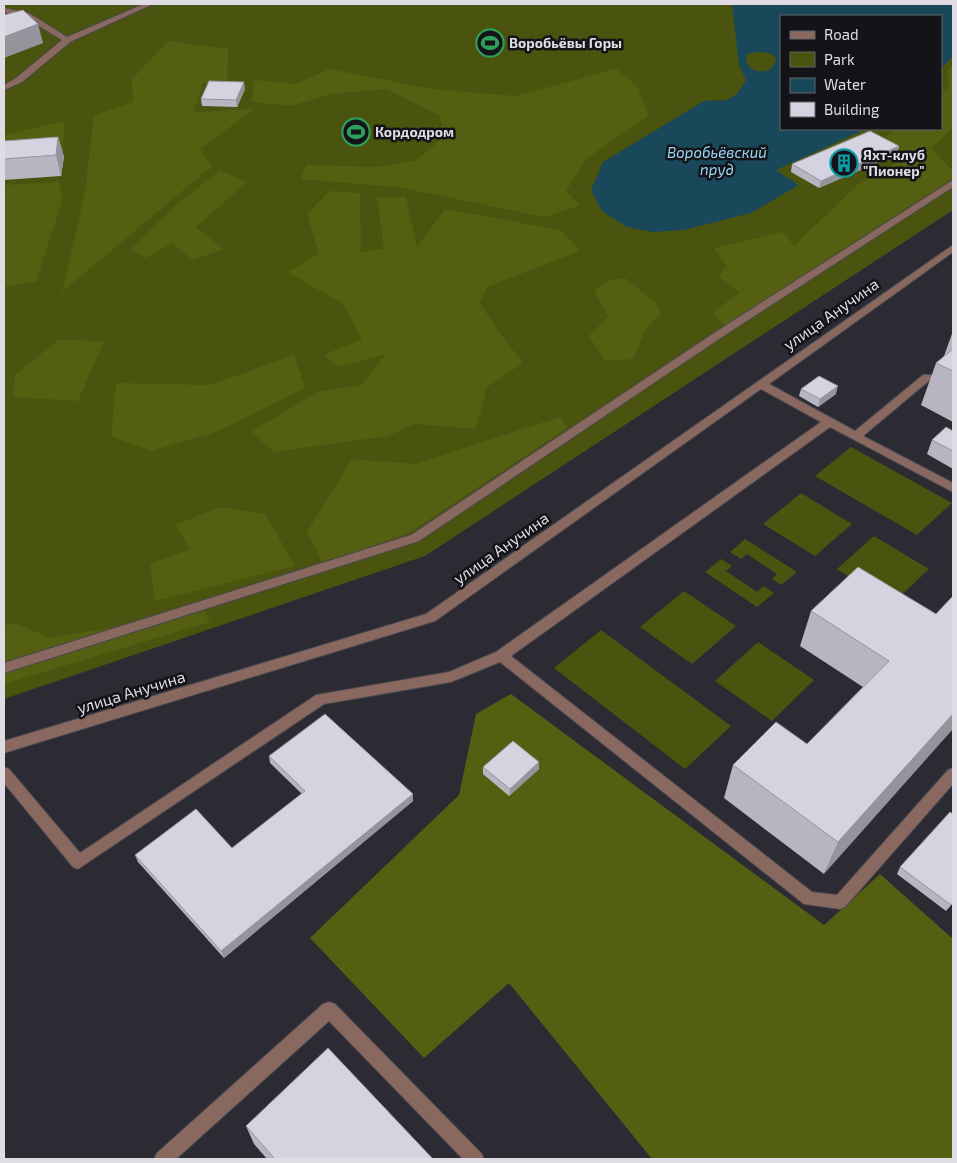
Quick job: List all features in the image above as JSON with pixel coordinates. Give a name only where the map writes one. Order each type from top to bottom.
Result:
[{"type":"street","points":[[4,88],[51,55],[67,40],[149,4]]},
{"type":"street","points":[[4,10],[26,15],[67,40]]},
{"type":"street","points":[[4,668],[415,538],[714,337],[953,183]]},
{"type":"street","name":"улица Анучина","points":[[4,747],[430,618],[953,248]]},
{"type":"street","points":[[856,436],[927,377]]},
{"type":"street","points":[[761,384],[953,488]]},
{"type":"street","points":[[4,773],[78,862],[321,699],[450,678],[501,656],[829,422]]},
{"type":"street","points":[[501,656],[810,899],[840,902],[953,774]]},
{"type":"street","points":[[163,1159],[328,1010],[429,1110],[475,1159]]},
{"type":"green space","points":[[4,4],[953,4],[953,210],[425,556],[4,699]]},
{"type":"green space","points":[[168,41],[228,49],[227,87],[203,83],[194,112],[255,109],[200,149],[212,166],[62,292],[85,193],[94,115],[133,102],[132,79]]},
{"type":"green space","points":[[953,65],[953,128],[931,148],[953,171],[953,178],[725,326],[713,312],[740,293],[718,276],[727,266],[714,248],[783,232],[794,246],[857,185],[908,156],[883,140],[894,130],[942,130],[942,92],[949,88],[947,72]]},
{"type":"green space","points":[[329,69],[432,89],[516,96],[616,69],[638,87],[648,116],[586,159],[566,191],[580,205],[544,217],[397,187],[301,179],[306,165],[377,167],[415,161],[444,137],[440,116],[387,89],[332,94],[290,106],[252,102],[254,80],[296,84]]},
{"type":"green space","points":[[64,121],[63,154],[4,158],[4,135]]},
{"type":"green space","points":[[220,170],[247,182],[196,227],[224,249],[192,260],[172,243],[145,258],[130,250],[175,206]]},
{"type":"green space","points":[[59,182],[63,198],[36,282],[4,287],[4,185]]},
{"type":"green space","points":[[330,191],[360,193],[361,252],[384,249],[377,197],[406,197],[417,247],[445,209],[560,230],[580,251],[487,287],[480,303],[496,328],[523,363],[487,387],[476,429],[414,424],[388,436],[274,452],[251,432],[317,392],[361,385],[386,354],[338,367],[324,355],[362,339],[342,303],[287,272],[319,254],[307,214]]},
{"type":"green space","points":[[625,278],[655,302],[661,313],[646,329],[633,359],[605,361],[589,336],[608,317],[594,290],[609,280]]},
{"type":"green space","points":[[58,340],[104,341],[78,401],[13,397],[15,375]]},
{"type":"green space","points":[[294,355],[305,388],[216,432],[151,451],[111,436],[116,383],[210,385]]},
{"type":"green space","points":[[560,417],[567,428],[409,533],[323,563],[307,532],[352,459],[415,464]]},
{"type":"green space","points":[[851,447],[952,503],[917,535],[815,476]]},
{"type":"green space","points":[[801,493],[852,524],[815,556],[763,524]]},
{"type":"green space","points":[[221,507],[265,514],[295,566],[155,601],[150,564],[190,549],[175,525]]},
{"type":"green space","points":[[874,536],[929,569],[892,604],[837,569]]},
{"type":"green space","points":[[745,539],[797,572],[781,585],[772,579],[777,574],[747,554],[741,559],[730,552]]},
{"type":"green space","points":[[721,559],[732,566],[726,571],[757,592],[764,586],[774,593],[757,607],[705,572]]},
{"type":"green space","points":[[684,591],[736,626],[692,664],[640,627]]},
{"type":"green space","points":[[205,612],[210,622],[4,684],[4,626],[14,623],[51,638]]},
{"type":"green space","points":[[601,630],[731,726],[685,769],[554,668]]},
{"type":"green space","points":[[758,642],[814,680],[772,721],[715,681]]},
{"type":"green space","points":[[511,694],[824,925],[880,874],[953,939],[953,1159],[652,1159],[509,983],[424,1058],[310,938],[459,795],[476,714]]},
{"type":"water","name":"Воробьёвский пруд","points":[[732,4],[953,4],[953,56],[942,68],[942,15],[780,15],[780,130],[864,130],[776,170],[799,185],[751,213],[684,230],[652,232],[627,227],[602,211],[591,190],[603,162],[704,101],[727,100],[738,93],[746,80],[739,65]],"holes":[[[761,52],[775,57],[776,61],[770,70],[757,71],[750,68],[746,56],[750,53]]]},
{"type":"building","points":[[23,10],[38,24],[4,37],[4,15]]},
{"type":"building","points":[[209,81],[244,82],[236,100],[201,99]]},
{"type":"building","name":"Яхт-клуб \"Пионер\"","points":[[870,131],[899,146],[821,181],[792,164]]},
{"type":"building","points":[[58,137],[56,155],[4,159],[4,141]]},
{"type":"building","points":[[953,349],[953,371],[936,363]]},
{"type":"building","points":[[819,376],[838,386],[820,399],[801,389]]},
{"type":"building","points":[[946,427],[953,431],[953,451],[932,440]]},
{"type":"building","points":[[858,567],[936,614],[953,596],[953,714],[838,842],[733,765],[776,722],[807,744],[889,661],[811,611]]},
{"type":"building","points":[[325,714],[413,794],[221,951],[135,855],[196,809],[232,848],[305,791],[269,756]]},
{"type":"building","points":[[513,741],[539,762],[510,789],[483,767]]},
{"type":"building","points":[[950,812],[953,814],[953,902],[951,905],[900,867]]},
{"type":"building","points":[[328,1048],[433,1159],[275,1159],[246,1126]]},
{"type":"place","name":"Воробьёвы Горы","points":[[490,43]]},
{"type":"place","name":"Кордодром","points":[[356,132]]},
{"type":"place","name":"Яхт-клуб \"Пионер\"","points":[[844,163]]}]
